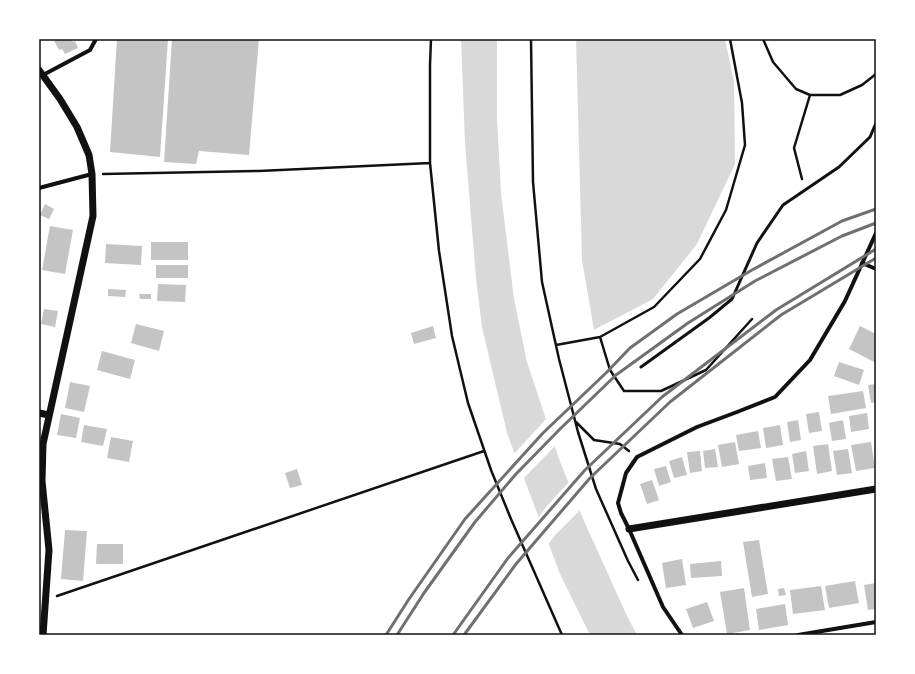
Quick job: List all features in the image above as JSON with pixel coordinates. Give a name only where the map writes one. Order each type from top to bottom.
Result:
[{"type":"street","points":[[43,635],[49,550],[42,481],[43,444],[93,216],[92,174],[89,154],[77,127],[60,99],[41,73],[90,50],[96,39]]},
{"type":"street","points":[[39,188],[92,174]]},
{"type":"street","points":[[682,635],[663,607],[621,513],[618,503],[626,473],[638,457],[697,428],[775,397],[810,360],[845,300],[876,233]]},
{"type":"street","points":[[862,263],[876,269]]},
{"type":"street","points":[[39,413],[49,416]]},
{"type":"street","points":[[629,529],[876,489]]},
{"type":"street","points":[[798,635],[876,622]]},
{"type":"lane","points":[[641,367],[732,299],[757,243],[783,205],[839,167],[870,137],[876,123]]},
{"type":"path","points":[[430,39],[430,163],[452,336],[468,403],[484,451],[511,518],[562,635]]},
{"type":"path","points":[[531,39],[532,182],[542,282],[556,345],[576,422],[596,488],[628,561],[639,581]]},
{"type":"path","points":[[556,345],[600,337],[654,307],[700,259],[726,210],[745,146],[742,103],[730,39]]},
{"type":"path","points":[[763,39],[773,62],[796,89],[810,95],[840,94],[862,85],[876,74]]},
{"type":"path","points":[[805,190],[794,148],[810,95]]},
{"type":"path","points":[[92,174],[259,171],[430,163]]},
{"type":"path","points":[[600,337],[610,370],[624,391],[661,391],[706,370],[752,320]]},
{"type":"path","points":[[576,422],[594,440],[620,444],[638,457]]},
{"type":"path","points":[[46,599],[484,451]]},
{"type":"shaded area","points":[[461,39],[497,39],[497,118],[501,193],[514,299],[527,362],[559,459],[584,521],[637,635],[590,635],[560,574],[507,433],[482,327],[476,278],[465,143]]},
{"type":"shaded area","points":[[576,39],[725,39],[734,82],[735,164],[697,244],[653,299],[594,330],[582,260]]},
{"type":"pier","points":[[547,418],[556,445],[522,480],[513,455]]},
{"type":"pier","points":[[570,481],[581,509],[556,534],[547,546],[537,519]]},
{"type":"building","points":[[58,39],[71,39],[73,42],[75,41],[78,48],[65,54],[62,49],[59,50],[54,41]]},
{"type":"building","points":[[117,39],[168,39],[160,157],[110,152]]},
{"type":"building","points":[[172,39],[259,39],[249,155],[199,151],[196,164],[164,162]]},
{"type":"building","points":[[45,204],[54,209],[49,219],[40,215]]},
{"type":"building","points":[[50,226],[73,230],[65,274],[42,270]]},
{"type":"building","points":[[151,242],[188,242],[188,260],[151,260]]},
{"type":"building","points":[[106,244],[142,246],[141,265],[105,263]]},
{"type":"building","points":[[156,265],[188,265],[188,278],[156,278]]},
{"type":"building","points":[[158,284],[186,285],[185,302],[157,301]]},
{"type":"building","points":[[108,289],[126,290],[125,297],[108,296]]},
{"type":"building","points":[[139,294],[151,294],[151,299],[140,299]]},
{"type":"building","points":[[44,309],[58,311],[55,327],[41,324]]},
{"type":"building","points":[[136,324],[164,331],[159,351],[131,343]]},
{"type":"building","points":[[433,326],[436,338],[414,344],[411,333]]},
{"type":"building","points":[[860,326],[876,334],[876,363],[849,349]]},
{"type":"building","points":[[102,351],[135,360],[130,379],[97,370]]},
{"type":"building","points":[[839,362],[864,370],[859,385],[834,376]]},
{"type":"building","points":[[70,382],[90,386],[84,412],[65,408]]},
{"type":"building","points":[[876,384],[876,402],[871,403],[868,385]]},
{"type":"building","points":[[863,391],[866,408],[831,414],[828,396]]},
{"type":"building","points":[[819,412],[822,431],[809,433],[806,414]]},
{"type":"building","points":[[867,413],[869,429],[851,432],[849,416]]},
{"type":"building","points":[[61,414],[80,418],[76,438],[57,435]]},
{"type":"building","points":[[798,420],[801,440],[790,442],[787,422]]},
{"type":"building","points":[[843,420],[846,439],[832,441],[829,423]]},
{"type":"building","points":[[84,425],[107,429],[103,446],[81,442]]},
{"type":"building","points":[[780,425],[783,445],[766,448],[763,428]]},
{"type":"building","points":[[758,431],[761,448],[739,451],[736,435]]},
{"type":"building","points":[[111,437],[133,441],[129,462],[107,458]]},
{"type":"building","points":[[735,442],[739,464],[722,467],[718,445]]},
{"type":"building","points":[[871,442],[875,468],[856,471],[851,445]]},
{"type":"building","points":[[828,444],[832,471],[817,474],[813,446]]},
{"type":"building","points":[[715,449],[718,467],[705,468],[703,451]]},
{"type":"building","points":[[848,449],[852,473],[837,475],[833,451]]},
{"type":"building","points":[[700,451],[702,471],[690,473],[687,452]]},
{"type":"building","points":[[806,451],[809,471],[795,473],[792,454]]},
{"type":"building","points":[[682,457],[687,475],[674,478],[669,461]]},
{"type":"building","points":[[788,457],[792,479],[776,481],[772,459]]},
{"type":"building","points":[[765,463],[767,478],[750,480],[748,466]]},
{"type":"building","points":[[666,466],[671,482],[659,486],[654,469]]},
{"type":"building","points":[[297,469],[302,485],[290,488],[285,473]]},
{"type":"building","points":[[652,480],[659,500],[647,504],[640,484]]},
{"type":"building","points":[[65,530],[87,531],[83,581],[61,579]]},
{"type":"building","points":[[759,540],[768,594],[752,597],[743,542]]},
{"type":"building","points":[[97,544],[123,544],[123,564],[96,564]]},
{"type":"building","points":[[682,559],[686,585],[666,588],[662,563]]},
{"type":"building","points":[[721,561],[722,576],[691,578],[690,564]]},
{"type":"building","points":[[855,581],[859,603],[829,608],[825,586]]},
{"type":"building","points":[[876,583],[876,609],[868,610],[864,585]]},
{"type":"building","points":[[821,586],[825,610],[793,614],[790,590]]},
{"type":"building","points":[[744,588],[750,630],[727,634],[720,592]]},
{"type":"building","points":[[784,588],[786,595],[779,596],[778,589]]},
{"type":"building","points":[[707,602],[714,621],[693,628],[686,609]]},
{"type":"building","points":[[785,604],[788,625],[759,630],[756,609]]},
{"type":"railway","points":[[386,635],[409,599],[465,519],[543,433],[630,348],[677,314],[752,270],[842,221],[876,209]]},
{"type":"railway","points":[[397,635],[424,593],[475,522],[516,474],[616,375],[688,323],[755,281],[842,236],[876,223]]},
{"type":"railway","points":[[453,635],[508,558],[585,470],[662,397],[776,310],[876,249]]},
{"type":"railway","points":[[464,635],[516,564],[590,478],[670,402],[781,315],[876,258]]}]
